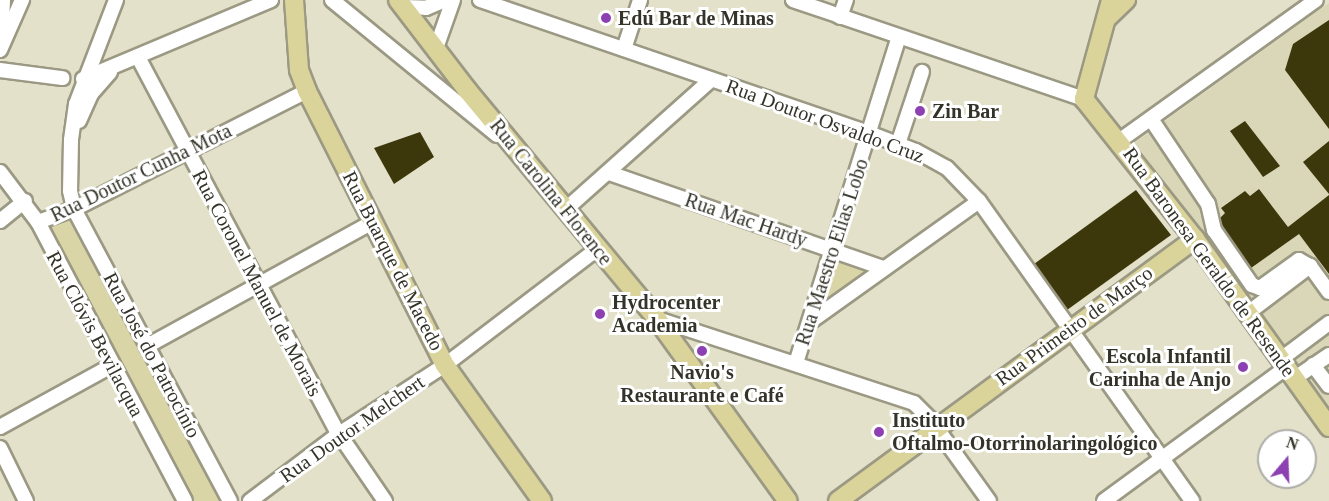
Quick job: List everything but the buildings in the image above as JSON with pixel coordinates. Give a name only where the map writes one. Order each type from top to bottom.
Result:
[{"type":"main road","name":"Rua Buarque de Macedo","points":[[294,0],[298,62],[307,91],[446,365],[542,501]]},
{"type":"main road","name":"Rua Carolina Florence","points":[[400,3],[435,51],[657,319],[788,501]]},
{"type":"main road","points":[[1085,91],[1113,4]]},
{"type":"main road","name":"Rua Baronesa Geraldo de Resende","points":[[1085,91],[1119,141],[1195,239],[1327,420]]},
{"type":"main road","name":"Rua Primeiro de Março","points":[[838,501],[1069,329],[1195,239]]},
{"type":"street","points":[[0,50],[3,0]]},
{"type":"street","points":[[1,41],[21,0]]},
{"type":"street","points":[[74,209],[70,191],[71,140],[83,79],[116,0]]},
{"type":"street","points":[[83,79],[117,68],[271,0]]},
{"type":"street","points":[[332,0],[526,159]]},
{"type":"street","points":[[400,3],[426,8],[445,0]]},
{"type":"street","points":[[435,51],[453,0]]},
{"type":"street","name":"Rua Doutor Osvaldo Cruz","points":[[480,0],[869,133],[898,144],[947,168],[979,201],[1192,501]]},
{"type":"street","points":[[624,49],[640,0]]},
{"type":"street","points":[[793,0],[899,37],[1085,91]]},
{"type":"street","points":[[840,17],[846,0]]},
{"type":"street","points":[[1119,141],[1313,1]]},
{"type":"street","name":"Rua Maestro Elias Lobo","points":[[796,363],[834,251],[899,37]]},
{"type":"street","name":"Rua Coronel Manuel de Morais","points":[[138,59],[257,286],[339,434],[385,501]]},
{"type":"street","points":[[71,140],[91,94],[117,68]]},
{"type":"street","points":[[0,70],[62,78]]},
{"type":"street","points":[[898,144],[922,72]]},
{"type":"street","points":[[566,209],[711,80]]},
{"type":"street","name":"Rua Doutor Cunha Mota","points":[[38,222],[74,209],[307,91]]},
{"type":"street","points":[[1151,119],[1208,204],[1214,230],[1257,287]]},
{"type":"street","name":"Rua Clóvis Bevilacqua","points":[[0,172],[25,201],[38,222],[111,366],[185,501]]},
{"type":"street","name":"Rua Mac Hardy","points":[[609,173],[884,268]]},
{"type":"street","points":[[0,221],[25,201]]},
{"type":"street","points":[[811,321],[979,201]]},
{"type":"street","name":"Rua José do Patrocínio","points":[[74,209],[230,501]]},
{"type":"street","points":[[147,346],[373,222]]},
{"type":"street","name":"Rua Doutor Melchert","points":[[250,501],[339,434],[446,365],[597,249]]},
{"type":"street","points":[[1244,308],[1257,287],[1299,260],[1310,266],[1329,292]]},
{"type":"street","points":[[1244,308],[1310,266]]},
{"type":"street","points":[[657,319],[796,363],[914,404],[936,427],[989,501]]},
{"type":"street","points":[[1104,501],[1288,368],[1329,323]]},
{"type":"street","points":[[1288,368],[1313,365],[1329,355]]},
{"type":"street","points":[[1313,365],[1329,386]]},
{"type":"street","points":[[0,427],[111,366]]},
{"type":"street","points":[[0,448],[26,501]]},
{"type":"shaded area","points":[[1329,3],[1329,412],[1133,144]]},
{"type":"shaded area","points":[[68,219],[228,501],[193,501],[46,228]]},
{"type":"shaded area","points":[[837,259],[872,270],[820,307]]},
{"type":"place","name":"Edú Bar de Minas","points":[[606,18]]},
{"type":"place","name":"Zin Bar","points":[[920,111]]},
{"type":"place","name":"Hydrocenter Academia","points":[[600,314]]},
{"type":"place","name":"Navio's Restaurante e Café","points":[[702,351]]},
{"type":"place","name":"Escola Infantil Carinha de Anjo","points":[[1243,367]]},
{"type":"place","name":"Instituto Oftalmo-Otorrinolaringológico","points":[[879,432]]}]
